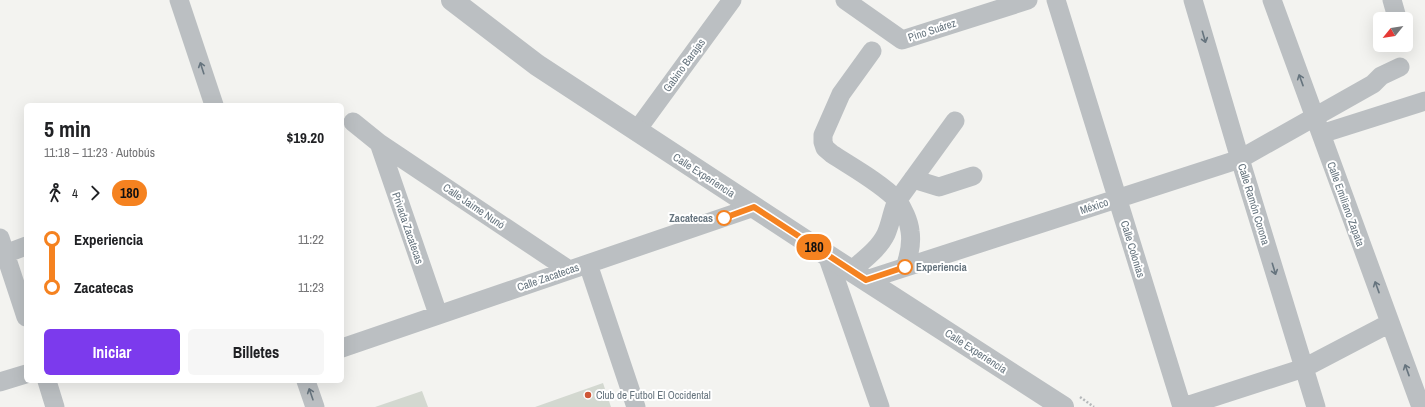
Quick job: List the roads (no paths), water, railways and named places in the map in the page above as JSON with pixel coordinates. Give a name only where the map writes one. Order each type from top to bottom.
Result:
[{"type":"street","points":[[179,0],[213,103]]},
{"type":"street","name":"Calle Experiencia","points":[[452,0],[537,65],[858,276],[1063,407]]},
{"type":"street","name":"Gabino Barajas","points":[[637,130],[732,0]]},
{"type":"street","name":"Pino Suárez","points":[[844,0],[902,40],[1028,0]]},
{"type":"street","name":"Calle Colonias","points":[[1056,0],[1183,407]]},
{"type":"street","name":"Calle Ramón Corona","points":[[1193,0],[1316,407]]},
{"type":"street","name":"Calle Emiliano Zapata","points":[[1272,0],[1421,407]]},
{"type":"street","points":[[872,51],[841,94],[823,135],[822,142],[825,148],[832,154],[881,186],[897,201],[905,213],[910,231],[910,253],[905,267]]},
{"type":"street","points":[[1318,125],[1373,84],[1381,76],[1400,67]]},
{"type":"street","points":[[1318,125],[1425,101]]},
{"type":"street","points":[[858,276],[886,235],[897,201],[955,121]]},
{"type":"street","name":"Calle Jaime Nunó","points":[[354,122],[379,142],[570,270]]},
{"type":"street","name":"México","points":[[858,276],[905,267],[1240,159],[1318,125]]},
{"type":"street","name":"Privada Zacatecas","points":[[379,142],[438,314]]},
{"type":"street","points":[[913,179],[940,186],[973,176]]},
{"type":"street","name":"Calle Zacatecas","points":[[344,347],[754,207]]},
{"type":"street","points":[[24,246],[2,249],[24,311]]},
{"type":"street","points":[[827,255],[880,407]]},
{"type":"street","points":[[588,264],[636,407]]},
{"type":"street","points":[[1183,407],[1304,368],[1390,323]]},
{"type":"street","points":[[0,382],[24,375]]},
{"type":"street","points":[[48,383],[55,407]]},
{"type":"street","points":[[307,383],[315,407]]},
{"type":"place","name":"Zacatecas","points":[[724,218]]},
{"type":"place","name":"Experiencia","points":[[905,267]]},
{"type":"place","name":"Club de Futbol El Occidental","points":[[588,395]]}]
